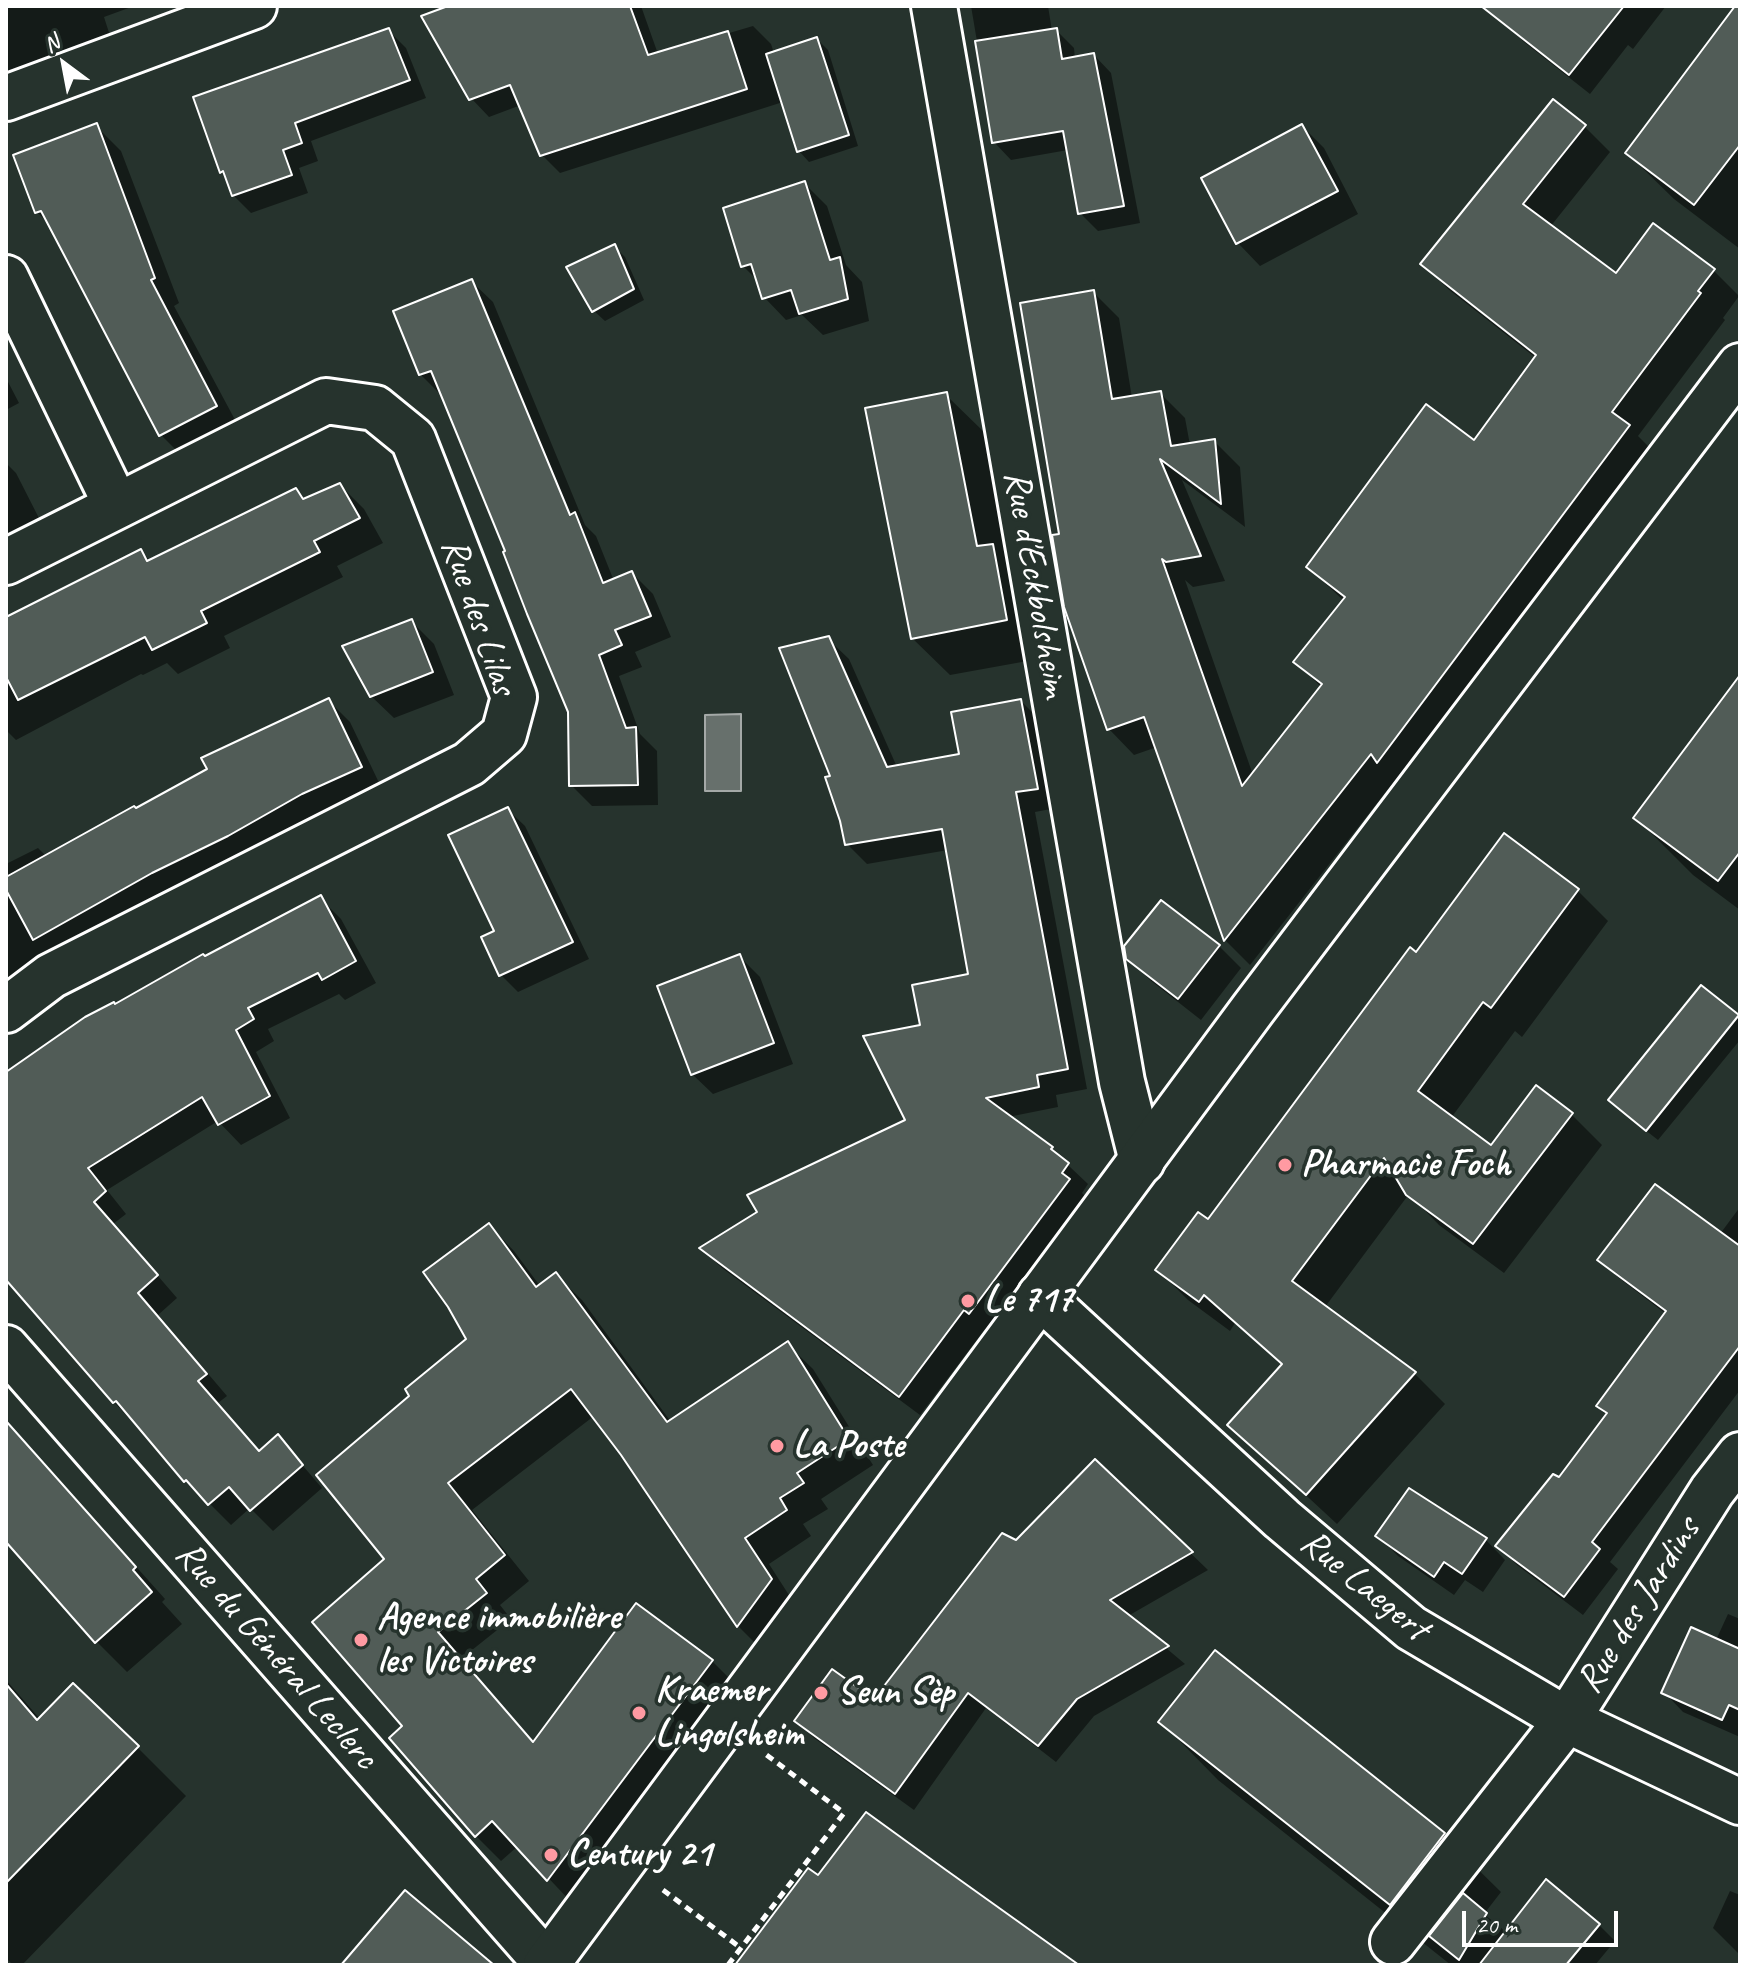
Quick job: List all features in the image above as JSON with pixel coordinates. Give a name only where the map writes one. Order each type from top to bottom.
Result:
[{"type":"street","points":[[6,98],[254,6]]},
{"type":"street","name":"Rue d'Eckbolsheim","points":[[934,6],[1122,1082],[1142,1161]]},
{"type":"street","points":[[6,278],[116,505]]},
{"type":"street","points":[[547,1965],[1253,1009],[1740,366]]},
{"type":"street","name":"Rue des Lilas","points":[[6,562],[326,401],[375,408],[413,439],[514,697],[504,734],[469,764],[51,976],[6,1010]]},
{"type":"street","name":"Rue Laegert","points":[[1040,1296],[1282,1519],[1411,1628],[1567,1720],[1740,1802]]},
{"type":"street","name":"Rue du Général Leclerc","points":[[14,1372],[547,1965]]},
{"type":"street","name":"Rue des Jardins","points":[[1393,1942],[1567,1720],[1712,1491],[1740,1455]]},
{"type":"path","points":[[724,1724],[844,1813],[728,1965]]},
{"type":"path","points":[[623,1862],[741,1948]]},
{"type":"shaded area","points":[[741,714],[741,791],[705,791],[705,715]]},
{"type":"building","points":[[448,6],[630,6],[648,55],[728,31],[747,89],[540,156],[510,85],[469,100],[421,16]]},
{"type":"building","points":[[1481,6],[1624,6],[1569,75]]},
{"type":"building","points":[[1735,6],[1740,6],[1740,145],[1694,205],[1625,153]]},
{"type":"building","points":[[389,28],[410,80],[295,123],[302,143],[283,150],[292,175],[232,196],[223,171],[220,173],[193,97]]},
{"type":"building","points":[[1057,28],[1062,59],[1094,53],[1124,206],[1078,214],[1063,131],[992,143],[975,41]]},
{"type":"building","points":[[817,37],[849,135],[797,152],[766,54]]},
{"type":"building","points":[[1553,99],[1586,125],[1523,204],[1616,273],[1653,223],[1715,269],[1698,291],[1701,293],[1612,412],[1630,425],[1377,763],[1371,754],[1224,941],[1144,717],[1107,730],[1064,607],[1052,535],[1059,534],[1020,303],[1094,290],[1112,399],[1161,391],[1171,446],[1215,439],[1221,504],[1160,459],[1201,556],[1166,562],[1162,559],[1242,786],[1322,684],[1293,662],[1345,597],[1306,567],[1426,404],[1474,440],[1536,355],[1420,264]]},
{"type":"building","points":[[97,123],[155,278],[151,280],[217,406],[159,436],[41,211],[35,213],[13,155]]},
{"type":"building","points":[[1302,124],[1338,191],[1236,244],[1201,178]]},
{"type":"building","points":[[805,181],[830,260],[840,257],[848,299],[799,314],[791,290],[762,299],[751,264],[741,267],[723,208]]},
{"type":"building","points":[[615,244],[634,289],[592,312],[566,267]]},
{"type":"building","points":[[472,279],[570,515],[575,512],[603,583],[632,571],[651,616],[615,630],[622,645],[599,655],[626,728],[636,727],[638,785],[569,786],[568,712],[431,371],[419,375],[393,311]]},
{"type":"building","points":[[947,392],[977,546],[993,544],[1007,620],[911,639],[865,408]]},
{"type":"building","points":[[340,483],[360,518],[314,541],[320,552],[201,611],[207,623],[152,650],[145,637],[18,700],[6,677],[6,617],[141,549],[147,561],[296,488],[303,499]]},
{"type":"building","points":[[412,619],[433,672],[370,697],[342,646]]},
{"type":"building","points":[[829,636],[887,767],[959,754],[951,712],[1021,699],[1038,789],[1016,792],[1068,1069],[1037,1075],[1039,1087],[986,1098],[1053,1147],[1051,1149],[1069,1163],[1062,1173],[1070,1179],[969,1314],[964,1310],[899,1397],[699,1248],[757,1212],[747,1195],[905,1120],[863,1036],[920,1025],[912,985],[968,974],[942,829],[845,845],[825,777],[830,776],[779,648]]},
{"type":"building","points":[[1740,675],[1740,852],[1718,881],[1633,818]]},
{"type":"building","points":[[329,698],[362,767],[302,794],[33,940],[6,890],[6,877],[207,769],[201,758]]},
{"type":"building","points":[[508,807],[573,942],[499,976],[481,937],[494,931],[448,835]]},
{"type":"building","points":[[1504,833],[1579,889],[1491,1008],[1483,1002],[1418,1091],[1491,1145],[1536,1085],[1573,1113],[1473,1244],[1406,1195],[1384,1158],[1292,1281],[1416,1372],[1306,1495],[1227,1425],[1282,1364],[1204,1295],[1199,1302],[1155,1270],[1198,1212],[1208,1219],[1410,947],[1416,952]]},
{"type":"building","points":[[321,895],[356,961],[322,980],[318,973],[248,1008],[254,1019],[236,1030],[270,1096],[218,1125],[202,1097],[88,1168],[106,1191],[94,1202],[158,1275],[138,1293],[207,1374],[198,1381],[259,1451],[278,1434],[303,1465],[250,1511],[229,1487],[208,1505],[186,1480],[184,1482],[116,1401],[113,1403],[6,1280],[6,1072],[85,1017]]},
{"type":"building","points":[[1161,900],[1220,945],[1178,999],[1126,959],[1124,946]]},
{"type":"building","points":[[740,954],[774,1043],[691,1075],[657,986]]},
{"type":"building","points":[[1701,985],[1739,1015],[1646,1131],[1608,1100]]},
{"type":"building","points":[[1655,1184],[1740,1246],[1740,1346],[1592,1542],[1600,1549],[1564,1597],[1495,1546],[1553,1474],[1559,1477],[1607,1413],[1596,1406],[1666,1311],[1597,1260]]},
{"type":"building","points":[[489,1223],[536,1287],[556,1272],[667,1422],[788,1341],[849,1439],[797,1473],[804,1483],[780,1498],[787,1510],[745,1538],[772,1579],[737,1627],[621,1455],[571,1389],[448,1483],[505,1555],[476,1579],[487,1593],[438,1632],[533,1742],[636,1603],[713,1660],[547,1881],[492,1821],[475,1837],[389,1738],[402,1726],[312,1622],[384,1559],[316,1475],[409,1396],[405,1389],[466,1339],[423,1272]]},
{"type":"building","points":[[6,1421],[136,1567],[133,1570],[152,1592],[95,1643],[6,1542]]},
{"type":"building","points":[[1095,1459],[1193,1552],[1110,1600],[1169,1646],[1077,1699],[1038,1746],[968,1693],[895,1794],[794,1721],[832,1669],[874,1699],[1002,1533],[1016,1540]]},
{"type":"building","points":[[1409,1488],[1487,1538],[1462,1574],[1444,1562],[1434,1577],[1375,1536]]},
{"type":"building","points":[[1691,1627],[1740,1649],[1740,1710],[1729,1705],[1722,1720],[1661,1693]]},
{"type":"building","points":[[1215,1650],[1445,1833],[1390,1905],[1158,1722]]},
{"type":"building","points":[[73,1683],[139,1746],[6,1883],[6,1684],[37,1720]]},
{"type":"building","points":[[866,1812],[1079,1965],[735,1965],[808,1868],[818,1875]]},
{"type":"building","points":[[1546,1879],[1600,1924],[1566,1965],[1479,1965]]},
{"type":"building","points":[[405,1890],[494,1965],[341,1965]]},
{"type":"building","points":[[1463,1893],[1487,1913],[1459,1960],[1429,1936]]},
{"type":"place","name":"Pharmacie Foch","points":[[1285,1165]]},
{"type":"place","name":"Le 717","points":[[968,1301]]},
{"type":"place","name":"La Poste","points":[[777,1446]]},
{"type":"place","name":"Agence immobilière les Victoires","points":[[361,1640]]},
{"type":"place","name":"Seun Sèp","points":[[821,1693]]},
{"type":"place","name":"Kraemer Lingolsheim","points":[[639,1713]]},
{"type":"place","name":"Century 21","points":[[551,1855]]}]
